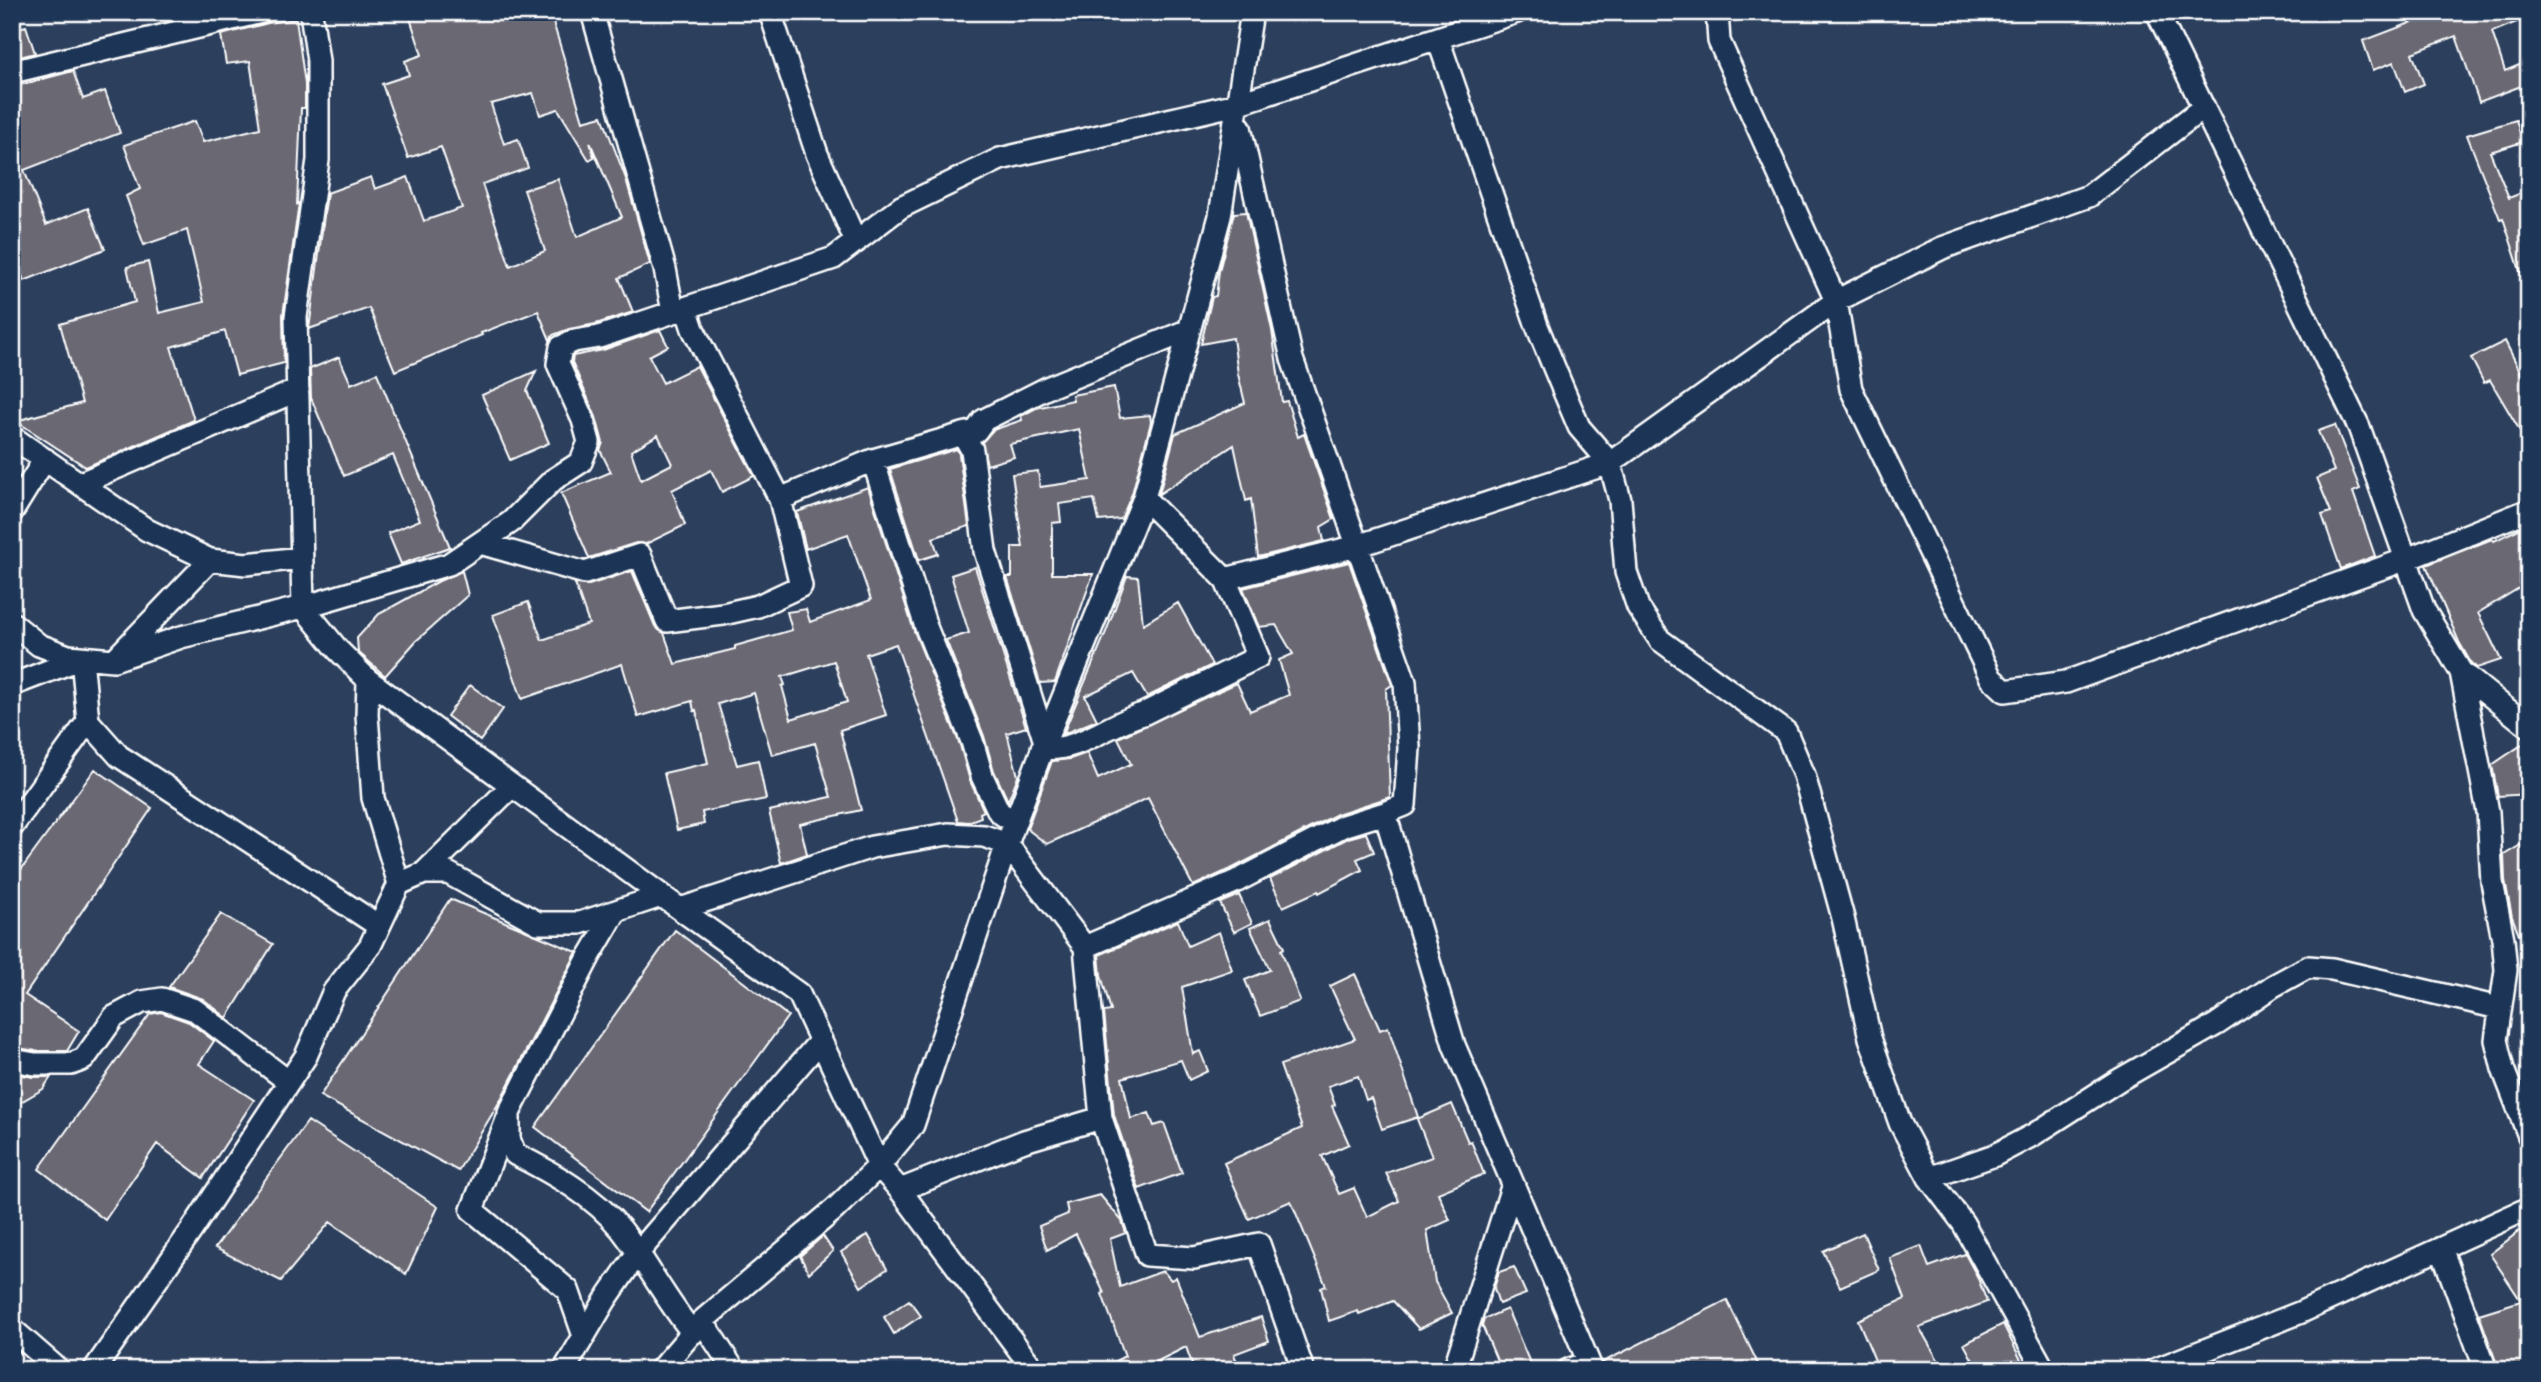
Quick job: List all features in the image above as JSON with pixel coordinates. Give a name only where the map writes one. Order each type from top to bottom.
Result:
[{"type":"street","points":[[12,72],[261,12]]},
{"type":"street","points":[[311,12],[318,61],[318,160],[296,317],[303,607],[338,650],[368,680],[799,994],[879,1166],[900,1190],[1034,1370]]},
{"type":"street","points":[[480,543],[585,573],[640,555],[667,621],[723,614],[758,606],[802,586],[780,499],[693,329],[680,310],[665,269],[592,12]]},
{"type":"street","points":[[770,12],[817,154],[856,242]]},
{"type":"street","points":[[660,1370],[697,1327],[835,1209],[879,1166],[913,1125],[1007,844],[1144,498],[1220,216],[1252,12]]},
{"type":"street","points":[[12,623],[39,645],[68,656],[114,660],[181,637],[303,607],[449,564],[511,522],[553,480],[580,462],[589,442],[583,420],[558,364],[561,348],[574,341],[599,337],[834,258],[901,207],[1000,159],[1237,104],[1517,12]]},
{"type":"street","points":[[1717,12],[1719,41],[1836,300],[1851,388],[1991,678],[2004,691],[2066,682],[2407,559],[2529,510]]},
{"type":"street","points":[[2157,12],[2359,428],[2424,610],[2461,672],[2488,812],[2492,882],[2503,939],[2505,970],[2496,1040],[2503,1069],[2529,1136]]},
{"type":"street","points":[[1438,39],[1555,371],[1579,427],[1610,463],[1620,500],[1626,572],[1639,607],[1660,640],[1786,732],[1808,788],[1843,918],[1870,1038],[1900,1123],[1928,1178],[1963,1223],[2044,1370]]},
{"type":"street","points":[[1085,947],[1239,880],[1343,826],[1405,805],[1409,748],[1405,682],[1292,359],[1241,140],[1237,104]]},
{"type":"street","points":[[1225,579],[1357,546],[1610,463],[1836,300],[1942,248],[2089,196],[2204,107]]},
{"type":"street","points":[[780,499],[873,460],[976,431],[984,420],[1047,388],[1189,330]]},
{"type":"street","points":[[80,484],[298,390]]},
{"type":"street","points":[[963,434],[972,450],[985,551],[1044,745]]},
{"type":"street","points":[[12,437],[147,530],[209,560],[246,564],[302,558]]},
{"type":"street","points":[[12,512],[45,459]]},
{"type":"street","points":[[873,460],[926,626],[972,741],[982,776],[999,812],[1015,823]]},
{"type":"street","points":[[1044,745],[1067,748],[1258,657],[1225,579],[1144,498]]},
{"type":"street","points":[[114,660],[209,560]]},
{"type":"street","points":[[12,685],[82,657]]},
{"type":"street","points":[[82,657],[88,721],[119,756],[379,926]]},
{"type":"street","points":[[2461,672],[2529,727]]},
{"type":"street","points":[[368,680],[367,715],[373,798],[399,884]]},
{"type":"street","points":[[12,827],[88,721]]},
{"type":"street","points":[[94,1370],[191,1231],[306,1056],[334,991],[370,946],[399,884],[424,873],[512,786]]},
{"type":"street","points":[[1385,813],[1454,1045],[1590,1366],[1568,1370]]},
{"type":"street","points":[[680,909],[872,847],[948,834],[984,835],[1007,844],[1085,947],[1101,1118],[1147,1255],[1194,1258],[1259,1244],[1303,1370]]},
{"type":"street","points":[[424,873],[447,873],[538,923],[580,923],[662,896]]},
{"type":"street","points":[[584,1336],[568,1290],[472,1210],[509,1114],[589,957],[616,911]]},
{"type":"street","points":[[1928,1178],[1996,1155],[2033,1135],[2119,1080],[2217,1024],[2273,986],[2308,967],[2332,969],[2499,1009]]},
{"type":"street","points":[[12,1060],[35,1064],[71,1064],[84,1059],[114,1017],[142,1002],[162,999],[195,1010],[289,1082]]},
{"type":"street","points":[[564,1370],[638,1254],[821,1040]]},
{"type":"street","points":[[509,1114],[509,1139],[515,1154],[548,1170],[594,1203],[621,1229],[676,1313],[697,1327],[734,1370]]},
{"type":"street","points":[[900,1190],[1024,1141],[1101,1118]]},
{"type":"street","points":[[1454,1370],[1513,1184]]},
{"type":"street","points":[[2154,1370],[2298,1313],[2529,1208]]},
{"type":"street","points":[[2441,1248],[2486,1370]]},
{"type":"street","points":[[12,1329],[59,1370]]},
{"type":"building","points":[[408,12],[550,12],[583,121],[602,116],[626,179],[650,264],[619,278],[633,312],[569,329],[553,335],[550,340],[538,311],[395,371],[369,308],[309,329],[327,193],[371,177],[375,189],[408,177],[424,221],[462,208],[441,147],[408,158],[382,84],[409,75],[405,61],[422,55]],"holes":[[[533,93],[540,115],[558,109],[589,160],[594,157],[590,142],[622,217],[577,237],[558,179],[524,190],[545,251],[510,266],[482,184],[528,168],[518,139],[504,144],[491,104]]]},
{"type":"building","points":[[2439,12],[2529,12],[2529,17],[2492,32],[2505,71],[2529,61],[2529,83],[2479,102],[2456,36],[2412,53],[2424,84],[2405,92],[2394,62],[2373,70],[2363,41]]},
{"type":"building","points":[[296,19],[305,84],[305,108],[301,108],[297,204],[299,203],[283,315],[284,363],[237,375],[225,331],[171,347],[194,420],[86,467],[16,421],[82,403],[60,324],[135,302],[127,267],[148,262],[159,313],[204,302],[187,230],[144,245],[126,196],[140,189],[124,145],[195,121],[203,142],[260,128],[250,61],[226,64],[221,35]]},
{"type":"building","points":[[26,26],[35,53],[16,58],[12,45],[12,30]]},
{"type":"building","points":[[73,71],[83,99],[105,91],[120,133],[24,170],[46,225],[88,208],[105,249],[24,281],[12,251],[12,87]]},
{"type":"building","points":[[2516,120],[2523,142],[2490,152],[2509,198],[2529,190],[2529,285],[2525,286],[2503,218],[2500,219],[2467,135]]},
{"type":"building","points":[[1246,212],[1272,330],[1282,402],[1287,401],[1298,437],[1304,434],[1334,519],[1321,527],[1324,541],[1258,557],[1251,499],[1246,501],[1234,445],[1159,494],[1175,434],[1245,403],[1233,338],[1201,344],[1212,297],[1216,296],[1219,271],[1234,213]]},
{"type":"building","points":[[660,330],[668,346],[649,356],[663,383],[697,366],[754,476],[722,492],[711,470],[672,490],[685,525],[646,544],[636,543],[589,558],[561,493],[611,472],[600,450],[603,443],[596,417],[572,362],[573,356],[603,350]],"holes":[[[658,435],[672,464],[641,480],[631,451]]]},
{"type":"building","points":[[2505,341],[2524,379],[2529,376],[2529,446],[2490,380],[2484,383],[2471,358]]},
{"type":"building","points":[[339,357],[351,384],[377,373],[450,547],[401,564],[388,533],[420,520],[393,455],[344,476],[311,398],[310,369]]},
{"type":"building","points":[[536,371],[527,391],[549,443],[510,460],[482,395]]},
{"type":"building","points":[[1114,387],[1120,418],[1150,415],[1151,422],[1132,494],[1121,519],[1099,521],[1094,499],[1059,504],[1061,522],[1052,523],[1052,574],[1093,574],[1055,682],[1040,683],[1007,577],[1012,577],[1012,547],[1023,547],[1012,474],[1038,471],[1040,487],[1090,480],[1079,429],[1010,444],[1014,457],[987,465],[982,442],[993,430],[1022,420],[1021,416],[1036,408],[1073,400],[1072,395]]},
{"type":"building","points":[[2335,425],[2360,489],[2353,492],[2375,556],[2341,569],[2322,515],[2331,512],[2317,478],[2334,471],[2318,431]]},
{"type":"building","points":[[957,449],[969,526],[933,538],[938,554],[919,560],[890,469]]},
{"type":"building","points":[[868,487],[914,631],[960,745],[970,781],[984,811],[980,813],[981,817],[968,822],[958,821],[896,644],[866,654],[886,715],[840,730],[861,810],[800,824],[807,854],[781,863],[769,811],[831,797],[815,743],[772,755],[754,693],[718,704],[737,765],[758,760],[766,799],[702,812],[704,824],[677,830],[664,773],[708,763],[692,701],[638,717],[622,664],[522,699],[493,615],[528,602],[542,640],[589,624],[575,584],[589,585],[632,571],[655,626],[664,633],[675,664],[735,649],[735,646],[792,630],[787,612],[806,609],[810,622],[871,600],[848,534],[806,549],[797,512]],"holes":[[[834,661],[847,702],[791,719],[782,677]]]},
{"type":"building","points":[[2529,524],[2529,582],[2478,613],[2501,660],[2477,668],[2459,642],[2426,565],[2492,539],[2494,541]]},
{"type":"building","points":[[1349,562],[1392,685],[1386,689],[1390,797],[1337,814],[1193,886],[1148,798],[1047,844],[1027,829],[1052,761],[1087,753],[1098,779],[1131,764],[1118,738],[1230,686],[1237,683],[1250,711],[1289,695],[1279,660],[1293,654],[1276,625],[1259,627],[1243,588]]},
{"type":"building","points":[[975,567],[1026,727],[1007,733],[1018,776],[1008,801],[994,771],[984,736],[946,640],[969,633],[951,575]]},
{"type":"building","points":[[462,571],[468,595],[416,641],[385,676],[358,652],[357,638],[379,614]]},
{"type":"building","points":[[1127,576],[1138,577],[1143,624],[1178,603],[1212,665],[1147,697],[1133,673],[1085,696],[1097,720],[1063,734],[1106,632]]},
{"type":"building","points":[[470,685],[503,709],[480,741],[447,716]]},
{"type":"building","points":[[2529,740],[2529,794],[2498,796],[2492,765]]},
{"type":"building","points":[[95,769],[152,808],[25,995],[79,1031],[67,1051],[36,1051],[12,1047],[12,882]]},
{"type":"building","points":[[1366,833],[1374,852],[1357,859],[1362,870],[1319,893],[1318,891],[1283,907],[1270,879],[1348,838]]},
{"type":"building","points":[[2529,840],[2528,956],[2512,917],[2505,880],[2504,855]]},
{"type":"building","points":[[1239,895],[1252,923],[1234,932],[1220,903]]},
{"type":"building","points":[[450,899],[577,952],[500,1101],[458,1171],[320,1096]]},
{"type":"building","points":[[221,914],[273,944],[227,1018],[203,999],[169,987]]},
{"type":"building","points":[[1270,919],[1284,948],[1281,950],[1300,1001],[1260,1016],[1245,980],[1270,970],[1250,928]]},
{"type":"building","points":[[1178,921],[1188,946],[1219,932],[1232,970],[1182,987],[1193,1054],[1200,1051],[1208,1071],[1189,1080],[1181,1060],[1122,1078],[1131,1119],[1149,1113],[1154,1126],[1164,1123],[1182,1173],[1139,1189],[1114,1115],[1104,1012],[1111,1011],[1101,975],[1099,955]]},
{"type":"building","points":[[675,930],[788,1016],[646,1212],[535,1127]]},
{"type":"building","points":[[1355,974],[1380,1030],[1388,1027],[1418,1117],[1382,1129],[1371,1098],[1366,1100],[1358,1076],[1328,1086],[1335,1105],[1332,1106],[1349,1144],[1322,1156],[1339,1194],[1354,1188],[1367,1217],[1399,1201],[1386,1173],[1432,1157],[1417,1119],[1452,1104],[1484,1174],[1438,1193],[1450,1220],[1427,1230],[1435,1282],[1452,1313],[1419,1329],[1393,1301],[1359,1314],[1358,1311],[1329,1321],[1321,1288],[1326,1286],[1291,1201],[1249,1219],[1224,1163],[1302,1128],[1280,1065],[1355,1039],[1330,986]]},
{"type":"building","points":[[161,1012],[189,1022],[214,1041],[199,1064],[254,1100],[203,1178],[157,1144],[105,1220],[39,1169],[150,1014]]},
{"type":"building","points":[[12,1073],[51,1077],[43,1089],[12,1107]]},
{"type":"building","points":[[308,1121],[438,1207],[406,1274],[330,1222],[281,1281],[215,1248]]},
{"type":"building","points":[[1100,1195],[1122,1221],[1126,1233],[1110,1239],[1120,1287],[1163,1271],[1171,1280],[1176,1277],[1200,1337],[1261,1317],[1269,1341],[1234,1354],[1240,1370],[1194,1370],[1186,1347],[1140,1370],[1098,1370],[1125,1356],[1102,1294],[1104,1293],[1076,1234],[1047,1250],[1039,1226],[1068,1214],[1066,1204]]},
{"type":"building","points":[[2522,1229],[2529,1251],[2529,1370],[2499,1370],[2479,1314],[2521,1301],[2490,1254]]},
{"type":"building","points":[[1863,1233],[1879,1270],[1840,1287],[1823,1251]]},
{"type":"building","points":[[868,1235],[887,1269],[861,1287],[841,1252]]},
{"type":"building","points":[[823,1236],[833,1251],[809,1273],[800,1256]]},
{"type":"building","points":[[1921,1246],[1929,1267],[1965,1254],[1987,1302],[1919,1327],[1944,1370],[1879,1370],[1858,1320],[1905,1299],[1890,1258]]},
{"type":"building","points":[[1514,1267],[1526,1294],[1499,1304],[1494,1288],[1499,1272]]},
{"type":"building","points":[[909,1300],[921,1316],[894,1334],[884,1317]]},
{"type":"building","points":[[1727,1300],[1761,1370],[1605,1370],[1603,1362]]},
{"type":"building","points":[[1507,1309],[1533,1370],[1501,1370],[1482,1325],[1484,1319]]},
{"type":"building","points":[[2003,1324],[2026,1370],[1978,1370],[1964,1344]]}]
